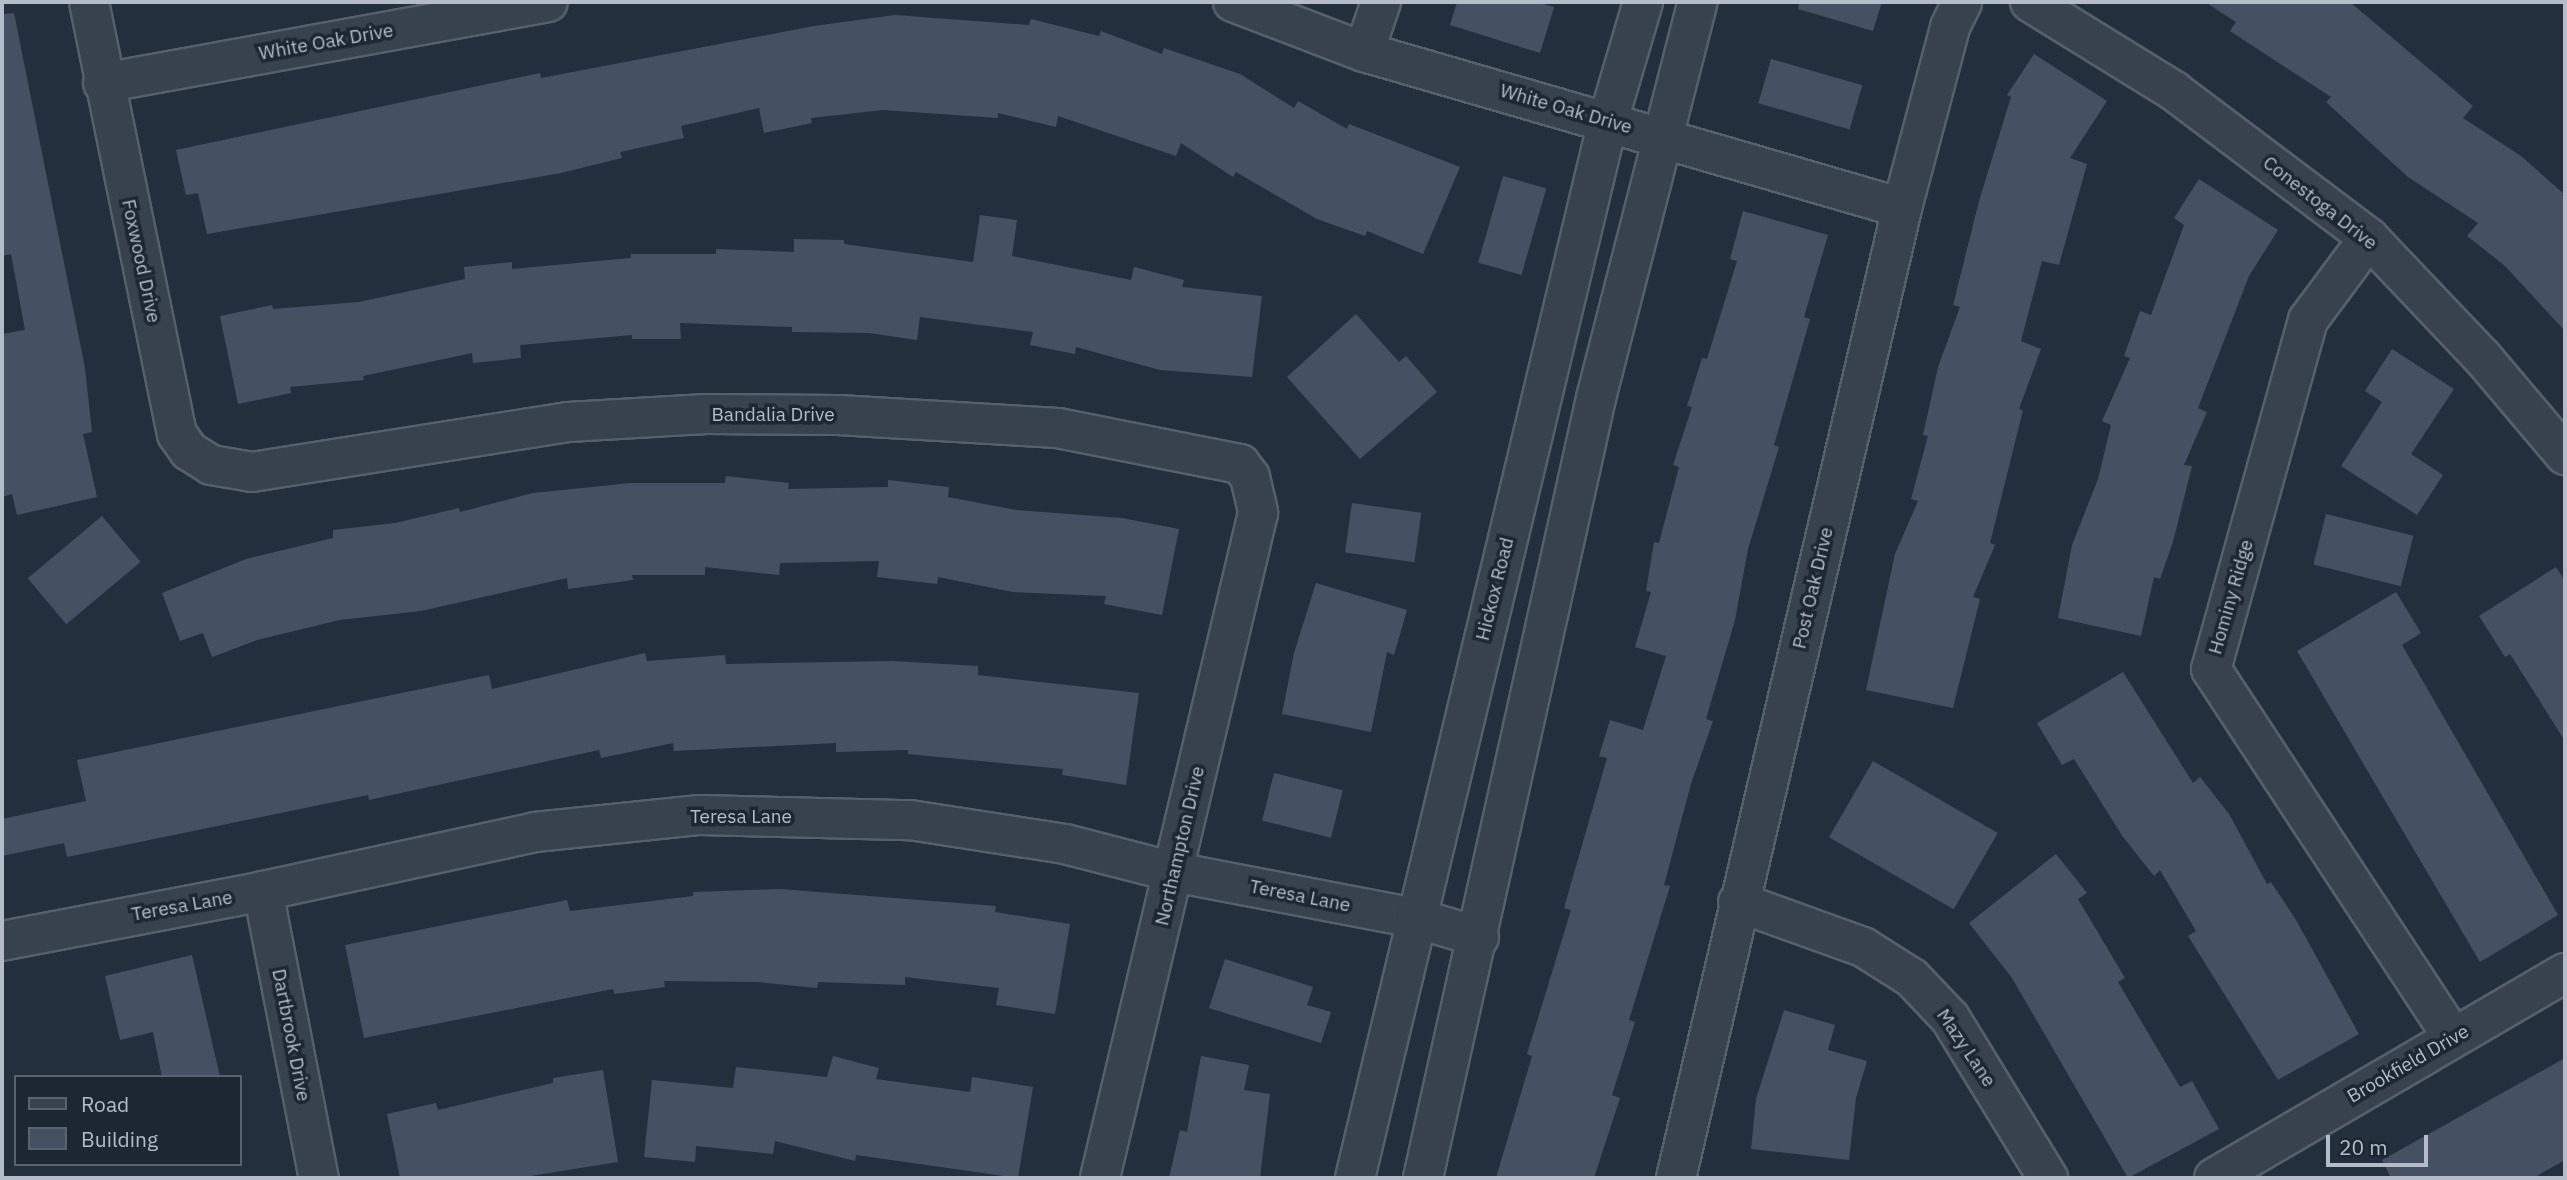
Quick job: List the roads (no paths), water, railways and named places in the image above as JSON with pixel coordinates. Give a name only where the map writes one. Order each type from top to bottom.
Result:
[{"type":"street","name":"Foxwood Drive","points":[[89,2],[103,83],[177,434],[189,451],[211,465],[252,472]]},
{"type":"street","name":"White Oak Drive","points":[[103,83],[548,2]]},
{"type":"street","name":"White Oak Drive","points":[[1233,2],[1364,52],[1902,208]]},
{"type":"street","points":[[1364,52],[1381,2]]},
{"type":"street","name":"Hickox Road","points":[[1355,1178],[1608,121],[1643,2]]},
{"type":"street","points":[[1423,1178],[1479,937],[1596,398],[1698,2]]},
{"type":"street","name":"Post Oak Drive","points":[[1676,1178],[1738,902],[1902,208],[1950,27],[1962,2]]},
{"type":"street","name":"Conestoga Drive","points":[[2030,2],[2174,91],[2369,238],[2483,358],[2565,455]]},
{"type":"street","name":"Hominy Ridge","points":[[2369,238],[2308,320],[2211,669],[2453,1038]]},
{"type":"street","name":"Bandalia Drive","points":[[252,472],[568,422],[706,414],[838,415],[1058,428],[1216,457],[1240,464],[1250,477],[1258,513]]},
{"type":"street","name":"Northampton Drive","points":[[1100,1178],[1258,513]]},
{"type":"street","name":"Teresa Lane","points":[[2,941],[263,891],[535,832],[700,815],[910,820],[1065,844],[1174,872],[1416,918],[1479,937]]},
{"type":"street","name":"Dartbrook Drive","points":[[263,891],[320,1178]]},
{"type":"street","name":"Mazy Lane","points":[[1738,902],[1863,947],[1912,978],[1950,1018],[2048,1178]]},
{"type":"street","name":"Brookfield Drive","points":[[2214,1178],[2565,972]]}]
